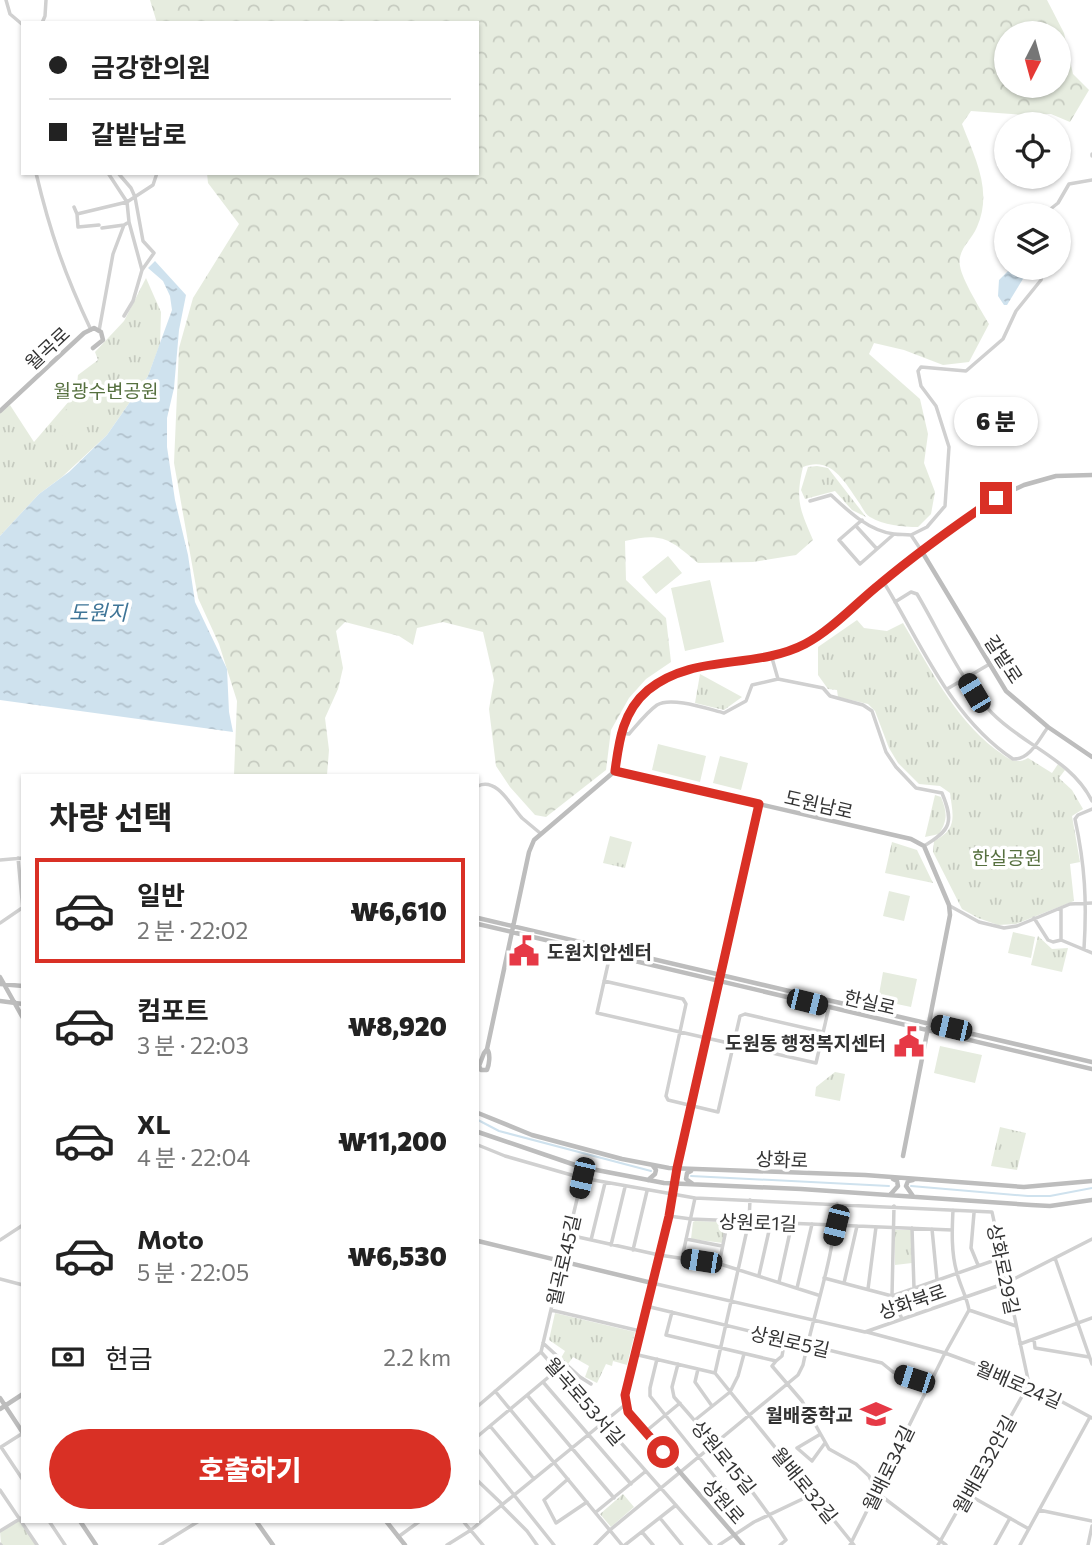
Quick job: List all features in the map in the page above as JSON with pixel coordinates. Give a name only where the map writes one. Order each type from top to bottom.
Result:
[{"type":"main road","name":"월곡로","points":[[0,411],[84,333],[91,330],[99,331],[103,340],[93,348]]},
{"type":"main road","points":[[488,1049],[512,929],[534,840],[615,771],[620,733],[635,703],[646,692],[669,676],[695,667],[771,657],[808,642],[921,550],[996,498],[1024,485],[1056,476],[1092,475]]},
{"type":"main road","name":"갈밭로","points":[[921,550],[1006,691],[1048,727],[1092,757]]},
{"type":"main road","name":"도원남로","points":[[615,771],[902,837],[924,846]]},
{"type":"main road","points":[[626,1404],[625,1395],[634,1354],[669,1216],[677,1168],[759,804]]},
{"type":"main road","points":[[903,1156],[950,915],[949,905],[924,846]]},
{"type":"main road","name":"한실로","points":[[479,918],[610,955],[720,977],[829,1007],[1092,1069]]},
{"type":"main road","name":"한실로","points":[[479,925],[512,929],[1092,1062]]},
{"type":"main road","points":[[0,977],[2,985],[21,1014]]},
{"type":"main road","points":[[2,985],[21,986]]},
{"type":"main road","points":[[0,1001],[21,1004]]},
{"type":"main road","name":"상화로","points":[[479,1114],[532,1135],[652,1164],[695,1170],[892,1178],[1024,1187],[1092,1181]]},
{"type":"main road","name":"상화로","points":[[479,1132],[581,1167],[675,1184],[1050,1206],[1092,1200]]},
{"type":"main road","points":[[647,1180],[655,1174],[656,1170],[652,1164]]},
{"type":"main road","points":[[695,1170],[690,1171],[686,1177],[695,1185]]},
{"type":"main road","points":[[889,1195],[898,1186],[897,1181],[892,1178]]},
{"type":"main road","points":[[913,1180],[908,1181],[906,1186],[914,1197]]},
{"type":"main road","name":"상화북로","points":[[479,1241],[652,1283]]},
{"type":"main road","points":[[3,1407],[21,1395]]},
{"type":"main road","points":[[0,1398],[3,1407],[21,1430]]},
{"type":"main road","name":"상원로","points":[[626,1404],[628,1412],[743,1545]]},
{"type":"main road","points":[[81,1523],[96,1545]]},
{"type":"main road","points":[[257,1523],[273,1545]]},
{"type":"main road","points":[[388,1523],[405,1545]]},
{"type":"street","points":[[6,0],[10,14],[21,23]]},
{"type":"street","points":[[43,21],[46,0]]},
{"type":"street","points":[[36,175],[49,228],[68,281],[91,330]]},
{"type":"street","points":[[109,175],[127,202],[142,270]]},
{"type":"street","points":[[120,175],[135,197],[143,241],[154,253],[142,270],[133,300],[124,316]]},
{"type":"street","points":[[77,214],[127,202],[153,185],[156,175]]},
{"type":"street","points":[[1058,203],[1069,184],[1092,180]]},
{"type":"street","points":[[74,207],[78,227],[124,225],[130,222]]},
{"type":"street","points":[[99,331],[113,254],[124,225]]},
{"type":"street","points":[[810,501],[831,495],[848,512],[894,534],[911,536],[928,527],[945,506],[949,447],[936,406],[921,386],[918,371],[921,367],[966,371],[1003,338],[1016,311],[1041,280]]},
{"type":"street","points":[[862,520],[839,540],[860,564],[894,534]]},
{"type":"street","points":[[856,526],[877,549]]},
{"type":"street","points":[[911,536],[921,550]]},
{"type":"street","points":[[883,581],[947,689],[977,730],[1013,759],[1024,758],[1048,727]]},
{"type":"street","points":[[895,602],[911,592],[917,594],[965,678],[991,713],[1033,747],[1073,773],[1092,801]]},
{"type":"street","points":[[771,657],[778,679]]},
{"type":"street","points":[[947,689],[988,665]]},
{"type":"street","points":[[620,733],[629,734],[657,705],[677,702],[724,713],[746,701],[752,685],[778,679],[822,688],[830,696],[863,705],[872,711],[886,752],[896,767],[916,788],[942,793],[948,807],[949,826],[940,836],[924,846]]},
{"type":"street","points":[[479,785],[490,784],[540,833]]},
{"type":"street","points":[[1084,949],[1089,903],[1075,819],[1092,809]]},
{"type":"street","points":[[0,860],[21,858]]},
{"type":"street","points":[[949,905],[979,922],[1004,929],[1061,908],[1089,903]]},
{"type":"street","points":[[1060,940],[1061,908]]},
{"type":"street","points":[[0,923],[21,910]]},
{"type":"street","points":[[1034,918],[1048,940],[1060,940],[1092,953]]},
{"type":"street","points":[[610,955],[597,1013],[816,1063],[829,1007]]},
{"type":"street","points":[[604,981],[683,999],[686,1004],[666,1096],[668,1100],[718,1112],[740,1016],[745,1014],[823,1032]]},
{"type":"street","points":[[479,1145],[505,1156],[582,1178],[695,1198],[974,1212],[971,1248],[978,1265]]},
{"type":"street","name":"월곡로45길","points":[[541,1352],[582,1178]]},
{"type":"street","points":[[591,1240],[605,1183]]},
{"type":"street","points":[[611,1245],[625,1187]]},
{"type":"street","points":[[633,1250],[647,1191]]},
{"type":"street","points":[[682,1259],[695,1198]]},
{"type":"street","points":[[634,1354],[715,1373],[749,1221],[750,1200]]},
{"type":"street","points":[[595,1545],[798,1375],[803,1365],[824,1278],[836,1225],[837,1204]]},
{"type":"street","points":[[894,1206],[892,1296],[902,1319]]},
{"type":"street","points":[[945,1353],[969,1310],[957,1272],[952,1230],[953,1210]]},
{"type":"street","name":"상화로29길","points":[[974,1212],[992,1212],[1029,1384]]},
{"type":"street","name":"상원로1길","points":[[669,1216],[952,1230]]},
{"type":"street","points":[[719,1264],[728,1220]]},
{"type":"street","points":[[759,1275],[772,1222]]},
{"type":"street","points":[[779,1282],[792,1223]]},
{"type":"street","points":[[797,1288],[812,1224]]},
{"type":"street","points":[[0,1240],[21,1226]]},
{"type":"street","points":[[844,1283],[857,1226]]},
{"type":"street","points":[[868,1289],[876,1227]]},
{"type":"street","points":[[912,1228],[914,1288]]},
{"type":"street","points":[[932,1229],[937,1280]]},
{"type":"street","points":[[569,1235],[633,1250],[719,1264],[818,1295]]},
{"type":"street","points":[[686,1239],[723,1246]]},
{"type":"street","name":"상화북로","points":[[652,1283],[865,1332],[1006,1283],[1092,1239]]},
{"type":"street","points":[[824,1278],[892,1296],[1001,1258]]},
{"type":"street","points":[[1055,1258],[1092,1364]]},
{"type":"street","points":[[0,1279],[21,1284]]},
{"type":"street","name":"상원로5길","points":[[646,1306],[882,1363],[893,1372],[930,1383]]},
{"type":"street","points":[[551,1310],[640,1331]]},
{"type":"street","name":"상화로29길","points":[[969,1310],[1016,1326]]},
{"type":"street","points":[[672,1312],[666,1335],[776,1361]]},
{"type":"street","points":[[1020,1344],[1092,1318]]},
{"type":"street","name":"월배로24길","points":[[865,1332],[945,1353],[1029,1384],[1091,1418]]},
{"type":"street","points":[[785,1339],[782,1356],[772,1366],[802,1401],[829,1449],[856,1464],[869,1476],[876,1492],[939,1543],[946,1545]]},
{"type":"street","points":[[1034,1339],[1035,1348],[1089,1357]]},
{"type":"street","points":[[543,1343],[591,1384]]},
{"type":"street","points":[[479,1405],[541,1352]]},
{"type":"street","name":"월곡로53서길","points":[[541,1352],[711,1545]]},
{"type":"street","name":"월배로34길","points":[[852,1544],[945,1353]]},
{"type":"street","points":[[695,1421],[730,1392],[744,1354]]},
{"type":"street","points":[[657,1359],[650,1396],[731,1497],[714,1511]]},
{"type":"street","name":"상원로15길","points":[[678,1364],[672,1387],[674,1396],[770,1515],[786,1540],[780,1545]]},
{"type":"street","points":[[698,1368],[695,1382],[712,1406]]},
{"type":"street","points":[[479,1435],[557,1370]]},
{"type":"street","name":"월배로32길","points":[[715,1373],[852,1544]]},
{"type":"street","points":[[543,1381],[631,1484]]},
{"type":"street","name":"월배로32안길","points":[[939,1543],[1029,1384]]},
{"type":"street","points":[[495,1391],[624,1545],[676,1505]]},
{"type":"street","points":[[527,1395],[614,1498]]},
{"type":"street","points":[[645,1432],[680,1403]]},
{"type":"street","points":[[447,1545],[471,1530],[626,1404]]},
{"type":"street","points":[[1020,1545],[1091,1418]]},
{"type":"street","points":[[490,1426],[534,1479]]},
{"type":"street","points":[[21,1434],[1,1447],[21,1477]]},
{"type":"street","points":[[819,1434],[797,1448],[812,1461],[825,1443]]},
{"type":"street","points":[[479,1451],[554,1545]]},
{"type":"street","points":[[596,1513],[646,1471]]},
{"type":"street","points":[[568,1479],[544,1500],[556,1523],[587,1502]]},
{"type":"street","points":[[479,1482],[527,1531],[537,1545]]},
{"type":"street","points":[[0,1490],[21,1517],[0,1531]]},
{"type":"street","points":[[719,1545],[813,1494]]},
{"type":"street","points":[[967,1494],[1029,1529]]},
{"type":"street","points":[[1039,1510],[1092,1523],[1088,1545]]},
{"type":"street","points":[[660,1518],[682,1545]]},
{"type":"street","points":[[995,1545],[1010,1518]]},
{"type":"street","points":[[24,1523],[37,1545]]},
{"type":"street","points":[[51,1523],[65,1545]]},
{"type":"street","points":[[160,1545],[195,1523]]},
{"type":"street","points":[[398,1537],[417,1523]]},
{"type":"street","points":[[465,1523],[483,1545]]},
{"type":"street","points":[[642,1532],[653,1545]]},
{"type":"green space","points":[[150,0],[1047,0],[1058,21],[994,21],[994,98],[1071,98],[1071,65],[1073,74],[1089,90],[1071,120],[1071,112],[971,111],[962,124],[977,162],[983,201],[977,227],[961,255],[960,266],[968,287],[989,324],[969,362],[943,365],[904,350],[874,343],[869,354],[920,399],[928,434],[924,463],[935,492],[931,514],[918,527],[875,520],[866,513],[837,474],[830,468],[813,464],[803,467],[799,497],[813,540],[796,555],[753,562],[698,563],[665,540],[648,537],[625,541],[626,580],[666,618],[671,662],[646,679],[629,698],[611,730],[606,770],[546,817],[535,815],[510,787],[496,766],[489,709],[494,680],[483,632],[443,622],[417,628],[413,645],[399,636],[345,622],[336,631],[343,668],[338,689],[325,718],[329,750],[327,774],[234,774],[237,701],[219,644],[198,598],[174,463],[179,348],[193,298],[239,224],[208,183],[207,175],[479,175],[479,21],[156,21]]},
{"type":"green space","name":"월광수변공원","points":[[146,278],[161,312],[160,344],[148,376],[107,435],[62,477],[39,494],[0,536],[0,413],[10,405],[34,442],[76,393],[78,375],[98,360],[95,352],[124,321]]},
{"type":"green space","points":[[72,404],[85,415],[65,437],[52,426]]},
{"type":"green space","points":[[808,467],[828,468],[866,517],[852,510],[835,491],[805,499],[801,490]]},
{"type":"green space","points":[[668,556],[682,573],[656,594],[642,577]]},
{"type":"green space","points":[[710,580],[724,642],[685,651],[671,588]]},
{"type":"green space","name":"한실공원","points":[[857,620],[864,628],[887,631],[903,623],[943,690],[980,736],[1011,760],[1028,758],[1052,773],[1058,764],[1065,770],[1059,778],[1072,790],[1083,809],[1072,816],[1080,862],[1070,864],[1074,901],[1016,924],[998,925],[962,909],[933,852],[934,841],[947,832],[952,821],[950,793],[940,786],[919,784],[898,763],[889,748],[875,711],[868,704],[838,697],[837,690],[828,689],[818,675],[818,647]]},
{"type":"green space","points":[[700,674],[742,697],[724,710],[695,703]]},
{"type":"green space","points":[[658,744],[706,756],[700,782],[652,770]]},
{"type":"green space","points":[[720,756],[748,763],[741,790],[713,783]]},
{"type":"green space","points":[[935,795],[941,797],[945,820],[939,834],[925,837]]},
{"type":"green space","points":[[610,836],[632,842],[625,868],[603,863]]},
{"type":"green space","points":[[892,842],[917,850],[933,883],[885,873]]},
{"type":"green space","points":[[889,891],[910,896],[904,921],[883,916]]},
{"type":"green space","points":[[1013,932],[1035,937],[1031,958],[1008,953]]},
{"type":"green space","points":[[1038,936],[1052,949],[1068,948],[1062,972],[1031,965]]},
{"type":"green space","points":[[883,972],[917,979],[911,1007],[878,1000]]},
{"type":"green space","points":[[940,1046],[982,1055],[975,1083],[934,1073]]},
{"type":"green space","points":[[835,1072],[845,1074],[840,1101],[815,1096],[816,1087]]},
{"type":"green space","points":[[1000,1127],[1026,1133],[1017,1170],[991,1166]]},
{"type":"green space","points":[[695,1221],[724,1222],[726,1225],[723,1243],[691,1239]]},
{"type":"green space","points":[[895,1230],[911,1230],[912,1263],[895,1265]]},
{"type":"green space","points":[[555,1313],[635,1332],[627,1365],[613,1361],[612,1366],[606,1364],[597,1383],[585,1377],[589,1366],[573,1357],[568,1364],[561,1358],[565,1351],[549,1340]]},
{"type":"green space","points":[[623,1494],[634,1507],[611,1527],[600,1514]]},
{"type":"green space","points":[[20,1518],[37,1545],[1,1545],[0,1531]]},
{"type":"water","name":"도원지","points":[[155,261],[186,295],[179,330],[174,388],[167,418],[167,447],[195,602],[227,669],[233,732],[0,700],[0,536],[39,494],[69,472],[107,435],[148,376],[172,310],[170,296],[163,281],[148,268]]},
{"type":"water","points":[[999,280],[1022,280],[1007,305],[1004,305],[998,296]]},
{"type":"waterway","points":[[479,1121],[499,1131],[651,1171]]},
{"type":"waterway","points":[[691,1176],[889,1186]]},
{"type":"waterway","points":[[911,1186],[1028,1196],[1050,1196],[1092,1188]]},
{"type":"place","name":"도원치안센터","points":[[524,951]]},
{"type":"place","name":"도원동 행정복지센터","points":[[909,1042]]},
{"type":"place","name":"월배중학교","points":[[876,1414]]},
{"type":"route","points":[[663,1452],[628,1412],[625,1395],[669,1216],[677,1168],[759,804],[615,771],[620,733],[635,703],[661,680],[678,671],[695,667],[763,659],[785,653],[808,642],[921,550],[996,498]]}]
